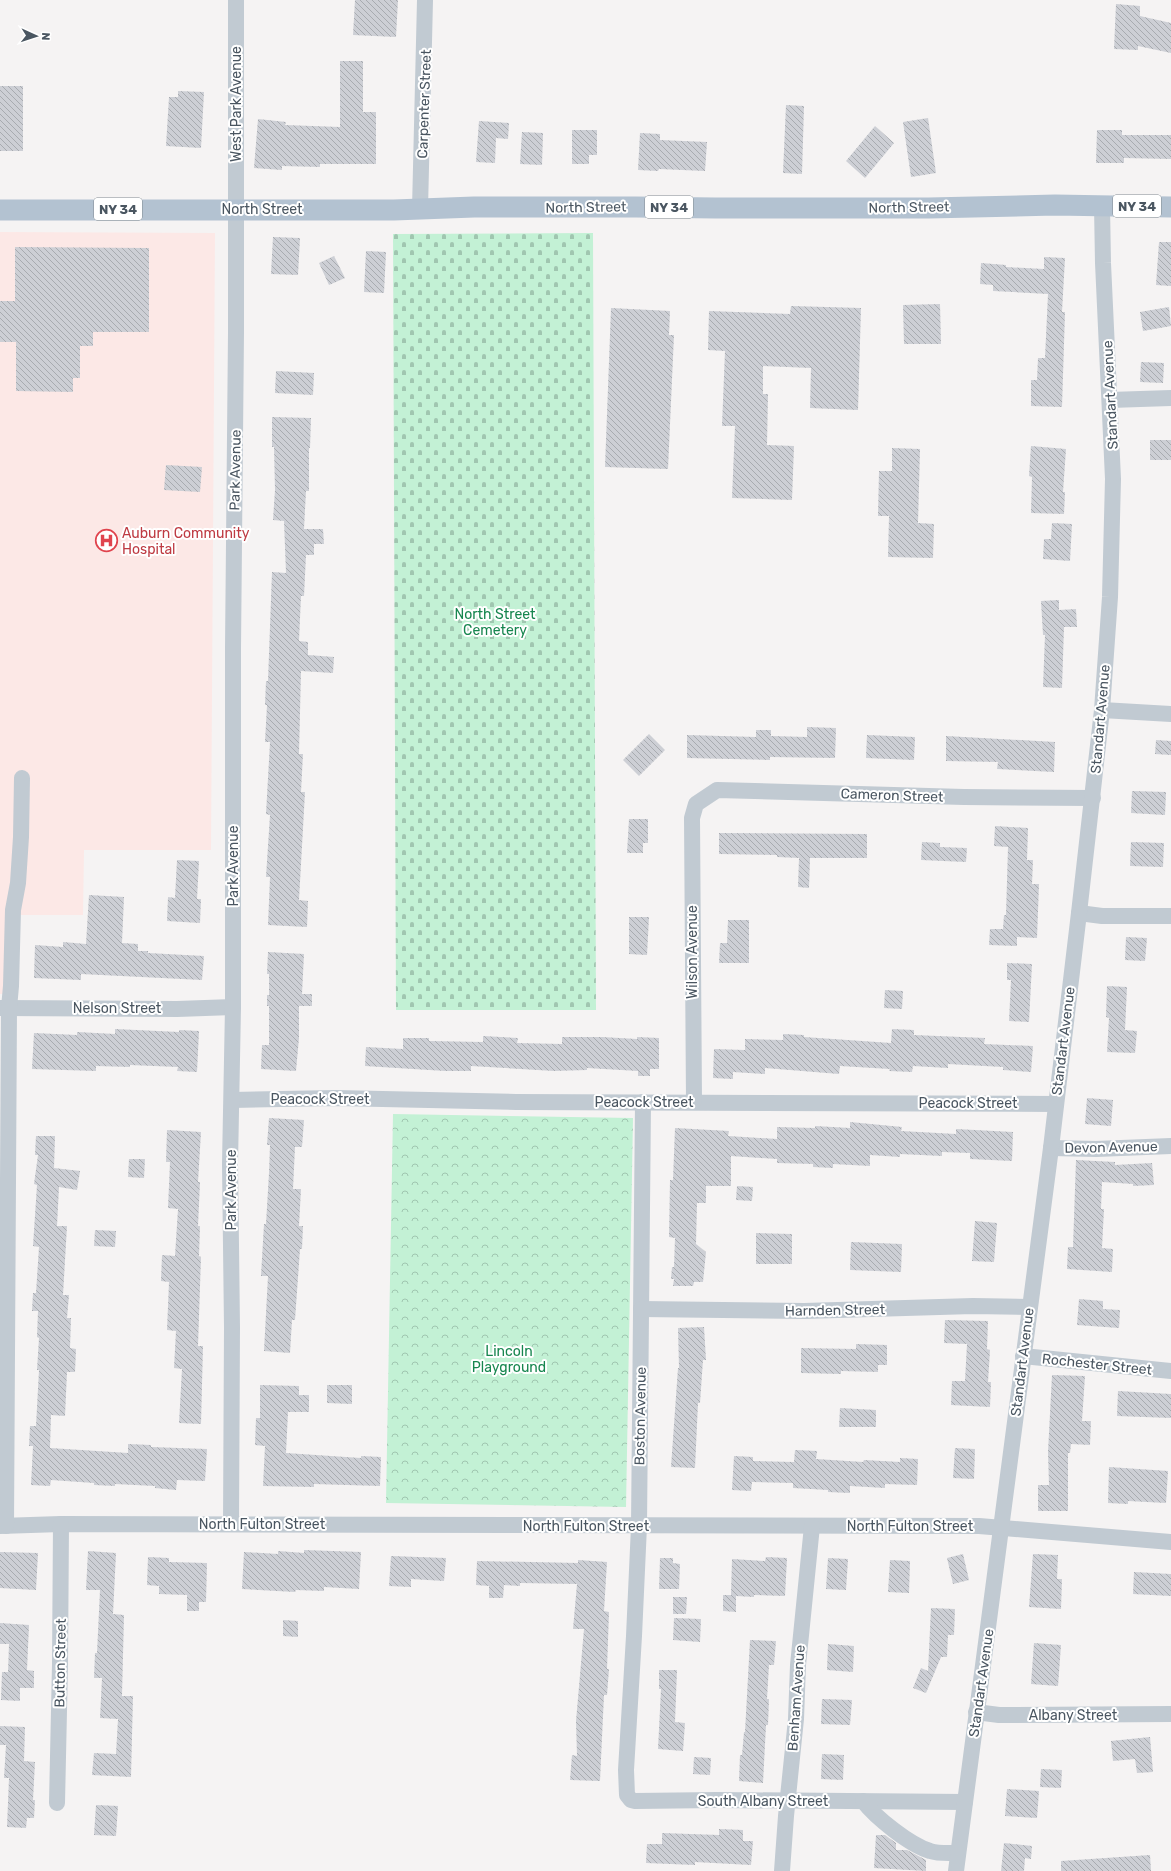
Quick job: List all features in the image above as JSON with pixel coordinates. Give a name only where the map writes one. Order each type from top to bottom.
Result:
[{"type":"main road","name":"North Street","points":[[0,210],[420,209],[474,207],[1171,207]]},
{"type":"street","name":"West Park Avenue","points":[[236,0],[236,209]]},
{"type":"street","name":"Carpenter Street","points":[[420,209],[426,0]]},
{"type":"street","name":"Standart Avenue","points":[[956,1871],[1051,1148],[1093,798],[1102,710],[1110,597],[1114,479],[1103,263],[1102,206]]},
{"type":"street","name":"Park Avenue","points":[[231,1524],[232,1327],[230,1164],[233,1007],[233,648],[236,442],[236,209]]},
{"type":"street","points":[[1110,400],[1171,398]]},
{"type":"street","points":[[1102,710],[1149,714],[1171,714]]},
{"type":"street","points":[[3,1526],[4,1008],[11,986],[12,910],[18,883],[21,836],[22,778]]},
{"type":"street","name":"Cameron Street","points":[[696,804],[717,790],[964,797],[1093,798]]},
{"type":"street","name":"Wilson Avenue","points":[[694,1102],[692,818],[696,804]]},
{"type":"street","points":[[1079,913],[1102,916],[1171,916]]},
{"type":"street","name":"Nelson Street","points":[[4,1008],[177,1009],[233,1007]]},
{"type":"street","name":"Peacock Street","points":[[232,1100],[336,1098],[516,1102],[1056,1104]]},
{"type":"street","name":"Boston Avenue","points":[[628,1731],[639,1526],[643,1102]]},
{"type":"street","name":"Devon Avenue","points":[[1051,1148],[1096,1149],[1171,1146]]},
{"type":"street","name":"Harnden Street","points":[[641,1310],[804,1311],[973,1306],[1029,1307]]},
{"type":"street","name":"Rochester Street","points":[[1023,1356],[1171,1371]]},
{"type":"street","name":"North Fulton Street","points":[[3,1526],[61,1524],[231,1524],[1002,1528],[1171,1542]]},
{"type":"street","name":"Button Street","points":[[57,1803],[61,1524]]},
{"type":"street","name":"Benham Avenue","points":[[782,1871],[812,1526]]},
{"type":"street","name":"Albany Street","points":[[976,1712],[999,1715],[1171,1714]]},
{"type":"street","name":"South Albany Street","points":[[628,1731],[626,1770],[627,1795],[631,1800],[635,1801],[965,1802]]},
{"type":"street","points":[[863,1801],[872,1812],[885,1823],[922,1849],[932,1852],[958,1853]]},
{"type":"shaded area","name":"Auburn Community Hospital","points":[[0,232],[215,233],[211,850],[84,850],[83,915],[14,915],[13,994],[0,994]]},
{"type":"green space","name":"North Street Cemetery","points":[[593,233],[596,1010],[396,1010],[393,234]]},
{"type":"green space","name":"Lincoln Playground","points":[[393,1114],[633,1118],[626,1507],[386,1503]]},
{"type":"building","points":[[355,0],[398,0],[396,37],[353,35]]},
{"type":"building","points":[[1116,4],[1140,6],[1140,16],[1171,23],[1171,53],[1138,46],[1138,50],[1114,49]]},
{"type":"building","points":[[340,61],[363,61],[363,112],[376,112],[376,164],[320,164],[320,167],[282,166],[282,170],[254,168],[258,119],[286,122],[285,125],[340,127]]},
{"type":"building","points":[[0,86],[23,86],[23,151],[0,151]]},
{"type":"building","points":[[178,91],[204,92],[201,148],[166,146],[169,97],[178,97]]},
{"type":"building","points":[[786,105],[804,106],[802,174],[783,173]]},
{"type":"building","points":[[928,118],[936,173],[911,177],[903,122]]},
{"type":"building","points":[[479,121],[509,123],[508,139],[496,138],[495,163],[476,162]]},
{"type":"building","points":[[875,126],[894,143],[865,178],[846,161]]},
{"type":"building","points":[[572,130],[597,130],[597,155],[589,155],[589,164],[572,164]]},
{"type":"building","points":[[1097,130],[1122,130],[1122,135],[1171,135],[1171,159],[1124,158],[1124,163],[1096,163]]},
{"type":"building","points":[[522,132],[543,133],[542,165],[520,164]]},
{"type":"building","points":[[640,133],[660,134],[660,140],[707,142],[705,171],[659,169],[658,171],[638,170]]},
{"type":"building","points":[[273,237],[300,238],[298,275],[271,274]]},
{"type":"building","points":[[1159,242],[1171,242],[1171,286],[1156,285]]},
{"type":"building","points":[[15,247],[149,248],[149,332],[93,332],[93,346],[80,346],[80,378],[73,378],[73,392],[16,391],[16,342],[0,342],[0,301],[15,301]]},
{"type":"building","points":[[366,251],[386,252],[384,293],[364,292]]},
{"type":"building","points":[[334,256],[345,278],[329,285],[319,263]]},
{"type":"building","points":[[1044,257],[1065,258],[1062,312],[1065,312],[1062,407],[1031,406],[1031,380],[1037,380],[1038,358],[1045,358],[1048,294],[993,291],[993,285],[980,284],[981,263],[1006,265],[1006,267],[1044,269]]},
{"type":"building","points":[[940,304],[941,344],[904,344],[903,305]]},
{"type":"building","points":[[791,306],[861,308],[858,410],[810,408],[811,368],[763,366],[763,394],[768,394],[767,445],[794,446],[792,500],[732,498],[735,426],[722,426],[725,351],[708,350],[709,311],[790,314]]},
{"type":"building","points":[[1169,307],[1171,326],[1143,331],[1140,312]]},
{"type":"building","points":[[611,308],[670,311],[669,335],[674,335],[668,469],[605,467]]},
{"type":"building","points":[[1141,362],[1164,363],[1163,383],[1140,382]]},
{"type":"building","points":[[276,371],[314,373],[313,395],[275,393]]},
{"type":"building","points":[[272,417],[311,418],[309,491],[306,491],[304,529],[323,529],[324,544],[314,544],[314,555],[306,555],[304,596],[301,596],[299,641],[308,642],[308,655],[334,657],[333,673],[301,671],[299,754],[303,754],[301,792],[305,792],[299,900],[308,901],[307,927],[268,925],[270,877],[266,877],[270,815],[266,814],[270,742],[265,742],[267,705],[265,705],[266,681],[268,681],[272,572],[286,573],[284,521],[273,520],[275,490],[274,447],[272,447]]},
{"type":"building","points":[[1150,440],[1171,440],[1171,460],[1150,460]]},
{"type":"building","points":[[1031,446],[1066,449],[1063,492],[1065,492],[1064,514],[1031,513],[1032,477],[1029,476]]},
{"type":"building","points":[[892,448],[920,449],[918,523],[934,524],[933,558],[888,557],[889,516],[878,516],[879,471],[892,471]]},
{"type":"building","points":[[166,465],[202,467],[200,492],[164,490]]},
{"type":"building","points":[[1052,523],[1072,524],[1070,561],[1043,559],[1044,539],[1051,539]]},
{"type":"building","points":[[1059,600],[1059,610],[1076,609],[1077,627],[1064,627],[1062,688],[1043,687],[1045,635],[1043,635],[1041,601]]},
{"type":"building","points":[[807,727],[836,728],[835,758],[770,757],[770,760],[687,758],[687,735],[756,737],[756,730],[771,730],[771,736],[807,737]]},
{"type":"building","points":[[649,734],[665,750],[639,776],[623,760]]},
{"type":"building","points":[[867,735],[915,737],[914,760],[866,758]]},
{"type":"building","points":[[946,736],[1055,742],[1054,772],[997,769],[998,762],[946,761]]},
{"type":"building","points":[[1156,740],[1171,741],[1171,755],[1155,754]]},
{"type":"building","points":[[1132,791],[1166,792],[1165,815],[1131,813]]},
{"type":"building","points":[[629,819],[648,819],[648,843],[643,843],[643,853],[627,853]]},
{"type":"building","points":[[995,826],[1028,828],[1027,860],[1033,860],[1032,884],[1039,884],[1037,938],[1017,937],[1017,946],[989,945],[990,929],[1003,929],[1004,915],[1006,915],[1008,847],[994,846]]},
{"type":"building","points":[[719,833],[867,834],[867,858],[810,858],[809,888],[798,887],[799,858],[777,857],[777,855],[719,854]]},
{"type":"building","points":[[922,842],[940,843],[940,847],[967,848],[966,862],[921,860]]},
{"type":"building","points":[[1131,842],[1164,843],[1163,867],[1130,866]]},
{"type":"building","points":[[177,860],[199,861],[197,899],[201,899],[200,923],[167,921],[168,897],[175,898]]},
{"type":"building","points":[[89,895],[124,897],[122,943],[138,944],[138,951],[148,951],[148,953],[204,956],[202,980],[81,974],[81,980],[34,978],[35,945],[63,947],[63,942],[86,944]]},
{"type":"building","points":[[629,917],[649,917],[647,955],[629,954]]},
{"type":"building","points":[[728,920],[749,920],[749,963],[719,963],[720,943],[727,943]]},
{"type":"building","points":[[1126,937],[1147,938],[1145,961],[1125,960]]},
{"type":"building","points":[[268,952],[304,954],[302,994],[312,994],[312,1006],[299,1006],[299,1038],[296,1071],[261,1069],[262,1045],[269,1045],[269,1006],[267,1006],[267,995],[269,995],[269,974],[267,974]]},
{"type":"building","points":[[1007,963],[1032,964],[1029,1022],[1009,1021],[1011,980],[1007,980]]},
{"type":"building","points":[[1107,986],[1127,987],[1125,1030],[1137,1031],[1135,1053],[1107,1052],[1109,1018],[1106,1017]]},
{"type":"building","points":[[885,990],[903,991],[902,1009],[884,1008]]},
{"type":"building","points":[[115,1029],[179,1032],[179,1030],[199,1031],[197,1072],[177,1071],[178,1067],[130,1065],[130,1067],[96,1066],[96,1071],[32,1069],[34,1033],[77,1035],[77,1032],[115,1034]]},
{"type":"building","points":[[892,1029],[914,1030],[914,1035],[985,1038],[984,1044],[1033,1046],[1031,1072],[1003,1070],[1003,1067],[948,1064],[948,1068],[913,1066],[912,1072],[840,1066],[839,1074],[765,1068],[765,1074],[733,1072],[733,1079],[713,1078],[714,1049],[745,1050],[745,1039],[783,1040],[783,1034],[804,1035],[804,1037],[891,1043]]},
{"type":"building","points":[[483,1036],[518,1038],[517,1043],[562,1044],[562,1037],[637,1039],[637,1037],[659,1038],[659,1069],[650,1069],[650,1076],[638,1076],[638,1071],[587,1068],[587,1070],[554,1071],[471,1066],[471,1071],[445,1071],[365,1066],[366,1047],[403,1049],[403,1038],[429,1038],[429,1041],[483,1042]]},
{"type":"building","points":[[1087,1098],[1113,1100],[1111,1126],[1085,1124]]},
{"type":"building","points":[[269,1118],[304,1120],[302,1147],[295,1147],[293,1189],[301,1189],[299,1226],[303,1226],[295,1320],[292,1320],[290,1353],[264,1351],[268,1276],[261,1276],[269,1173],[270,1145],[267,1145]]},
{"type":"building","points":[[850,1122],[902,1127],[901,1131],[956,1134],[956,1129],[1013,1132],[1012,1161],[970,1159],[970,1153],[942,1152],[942,1156],[900,1154],[900,1157],[870,1155],[870,1166],[833,1164],[833,1168],[813,1167],[813,1164],[777,1163],[777,1159],[731,1156],[731,1186],[706,1186],[706,1203],[697,1203],[696,1244],[706,1252],[703,1282],[694,1282],[693,1286],[673,1286],[674,1279],[671,1279],[672,1267],[674,1267],[675,1238],[669,1237],[670,1180],[673,1180],[675,1128],[729,1131],[728,1136],[777,1139],[777,1127],[815,1128],[815,1126],[850,1128]]},
{"type":"building","points":[[167,1130],[201,1132],[198,1182],[200,1182],[198,1226],[200,1226],[199,1256],[201,1257],[198,1346],[203,1346],[201,1424],[179,1423],[182,1369],[174,1368],[176,1331],[167,1330],[169,1282],[161,1281],[162,1255],[175,1256],[178,1209],[168,1208],[170,1162],[166,1162]]},
{"type":"building","points":[[36,1136],[55,1136],[54,1168],[80,1171],[77,1190],[59,1187],[57,1226],[67,1226],[63,1295],[69,1295],[67,1318],[71,1318],[70,1348],[76,1349],[75,1372],[67,1372],[65,1416],[51,1415],[50,1448],[128,1453],[128,1444],[151,1445],[151,1447],[207,1449],[205,1481],[177,1480],[176,1490],[155,1488],[155,1486],[115,1484],[115,1486],[94,1485],[94,1483],[51,1480],[50,1486],[31,1485],[33,1446],[29,1446],[30,1426],[36,1426],[39,1370],[37,1370],[39,1338],[37,1337],[38,1311],[32,1311],[33,1293],[36,1293],[39,1247],[33,1246],[37,1185],[34,1184],[38,1155],[35,1155]]},
{"type":"building","points":[[129,1159],[145,1159],[144,1178],[128,1177]]},
{"type":"building","points":[[1076,1160],[1115,1162],[1115,1165],[1152,1163],[1154,1185],[1133,1186],[1133,1184],[1102,1182],[1101,1209],[1104,1209],[1102,1248],[1113,1249],[1112,1272],[1067,1269],[1068,1247],[1073,1247]]},
{"type":"building","points":[[737,1186],[753,1187],[752,1201],[736,1200]]},
{"type":"building","points":[[975,1221],[997,1223],[994,1262],[972,1261]]},
{"type":"building","points":[[95,1230],[116,1231],[115,1247],[94,1246]]},
{"type":"building","points":[[756,1233],[792,1234],[792,1264],[756,1264]]},
{"type":"building","points":[[851,1242],[902,1244],[901,1272],[850,1270]]},
{"type":"building","points":[[1079,1299],[1103,1301],[1103,1309],[1120,1310],[1119,1328],[1077,1325]]},
{"type":"building","points":[[945,1320],[988,1321],[987,1349],[990,1350],[988,1382],[991,1382],[990,1407],[951,1405],[952,1381],[965,1381],[967,1344],[944,1343]]},
{"type":"building","points":[[704,1327],[706,1360],[703,1360],[700,1403],[698,1403],[695,1468],[671,1467],[679,1368],[678,1328]]},
{"type":"building","points":[[856,1344],[887,1345],[887,1365],[878,1365],[878,1372],[841,1371],[841,1374],[801,1373],[801,1348],[856,1349]]},
{"type":"building","points":[[1052,1375],[1085,1376],[1082,1421],[1091,1421],[1090,1445],[1071,1444],[1070,1453],[1068,1453],[1068,1511],[1038,1511],[1038,1485],[1049,1485],[1048,1452]]},
{"type":"building","points":[[260,1385],[299,1386],[299,1395],[309,1395],[309,1412],[288,1412],[286,1453],[361,1458],[361,1456],[381,1457],[380,1486],[314,1484],[314,1487],[263,1486],[265,1446],[255,1445],[256,1418],[260,1418]]},
{"type":"building","points":[[327,1385],[352,1385],[352,1404],[327,1403]]},
{"type":"building","points":[[1118,1391],[1171,1394],[1171,1418],[1117,1416]]},
{"type":"building","points":[[840,1408],[876,1410],[876,1427],[839,1427]]},
{"type":"building","points":[[955,1448],[975,1449],[974,1479],[953,1478]]},
{"type":"building","points":[[795,1450],[817,1451],[816,1459],[863,1462],[864,1460],[900,1462],[900,1458],[918,1459],[917,1485],[885,1484],[885,1488],[850,1486],[850,1493],[793,1488],[793,1483],[752,1482],[751,1491],[732,1490],[734,1456],[753,1457],[753,1461],[794,1462]]},
{"type":"building","points":[[1109,1467],[1168,1471],[1166,1503],[1128,1501],[1128,1504],[1108,1503]]},
{"type":"building","points":[[304,1550],[361,1552],[359,1589],[324,1587],[324,1591],[296,1590],[295,1592],[242,1589],[244,1552],[278,1554],[278,1551],[304,1553]]},
{"type":"building","points":[[88,1551],[116,1553],[113,1614],[124,1615],[122,1696],[133,1696],[131,1777],[92,1775],[94,1753],[116,1754],[118,1719],[100,1718],[102,1678],[94,1678],[95,1653],[97,1653],[100,1590],[86,1590]]},
{"type":"building","points":[[0,1552],[38,1553],[36,1590],[0,1588]]},
{"type":"building","points":[[963,1554],[969,1580],[953,1584],[947,1558]]},
{"type":"building","points":[[1033,1554],[1058,1555],[1057,1579],[1062,1579],[1061,1609],[1029,1607]]},
{"type":"building","points":[[391,1556],[446,1558],[444,1581],[411,1579],[411,1587],[389,1586]]},
{"type":"building","points":[[148,1557],[169,1558],[169,1562],[207,1563],[206,1602],[199,1602],[199,1611],[187,1611],[187,1595],[159,1594],[159,1586],[147,1585]]},
{"type":"building","points":[[766,1557],[787,1558],[785,1596],[736,1596],[736,1612],[723,1611],[723,1595],[731,1595],[732,1559],[765,1561]]},
{"type":"building","points":[[660,1558],[673,1558],[673,1563],[680,1564],[679,1589],[659,1589]]},
{"type":"building","points":[[828,1558],[848,1559],[846,1590],[826,1589]]},
{"type":"building","points":[[578,1560],[607,1562],[604,1611],[609,1612],[607,1669],[609,1669],[607,1695],[604,1695],[600,1781],[570,1780],[572,1755],[577,1756],[576,1721],[584,1629],[573,1629],[577,1584],[520,1583],[520,1586],[504,1585],[503,1598],[489,1598],[489,1586],[476,1585],[477,1561],[578,1563]]},
{"type":"building","points":[[890,1560],[910,1561],[909,1593],[888,1592]]},
{"type":"building","points":[[1134,1572],[1171,1574],[1171,1596],[1133,1594]]},
{"type":"building","points":[[673,1597],[687,1597],[686,1614],[673,1614]]},
{"type":"building","points":[[931,1608],[955,1609],[954,1635],[948,1635],[947,1657],[941,1657],[926,1693],[913,1688],[921,1668],[928,1671]]},
{"type":"building","points":[[674,1618],[701,1619],[700,1642],[673,1640]]},
{"type":"building","points":[[283,1620],[298,1621],[298,1637],[283,1636]]},
{"type":"building","points":[[0,1623],[29,1625],[27,1670],[34,1671],[34,1688],[20,1688],[20,1701],[1,1700],[2,1672],[8,1672],[9,1644],[0,1644]]},
{"type":"building","points":[[750,1640],[776,1641],[774,1665],[769,1665],[767,1699],[769,1699],[768,1725],[766,1725],[763,1783],[739,1781],[740,1755],[742,1755],[745,1732]]},
{"type":"building","points":[[1034,1643],[1061,1645],[1058,1686],[1031,1684]]},
{"type":"building","points":[[828,1644],[854,1646],[853,1672],[827,1670]]},
{"type":"building","points":[[659,1670],[677,1670],[675,1722],[685,1723],[683,1751],[658,1749],[661,1689],[659,1689]]},
{"type":"building","points":[[822,1699],[852,1700],[850,1725],[821,1724]]},
{"type":"building","points":[[0,1726],[25,1727],[24,1761],[35,1762],[33,1800],[35,1800],[34,1818],[27,1818],[26,1828],[7,1827],[9,1778],[4,1778],[6,1745],[0,1745]]},
{"type":"building","points":[[1150,1737],[1153,1772],[1137,1773],[1135,1759],[1113,1761],[1111,1741]]},
{"type":"building","points":[[822,1754],[844,1755],[843,1780],[821,1779]]},
{"type":"building","points":[[694,1757],[711,1758],[710,1775],[693,1774]]},
{"type":"building","points":[[1041,1769],[1062,1770],[1061,1788],[1040,1787]]},
{"type":"building","points":[[1007,1789],[1039,1791],[1037,1818],[1005,1816]]},
{"type":"building","points":[[96,1805],[118,1806],[116,1836],[94,1835]]},
{"type":"building","points":[[719,1829],[743,1830],[743,1841],[753,1841],[751,1865],[695,1862],[695,1865],[646,1863],[647,1844],[662,1844],[662,1833],[719,1835]]},
{"type":"building","points":[[876,1835],[885,1835],[896,1843],[896,1850],[907,1850],[926,1860],[926,1871],[874,1868]]},
{"type":"building","points":[[1004,1843],[1032,1846],[1031,1859],[1025,1858],[1024,1871],[1001,1871]]},
{"type":"building","points":[[1150,1855],[1151,1871],[1061,1871],[1061,1861]]},
{"type":"place","name":"Auburn Community Hospital","points":[[107,541]]}]
